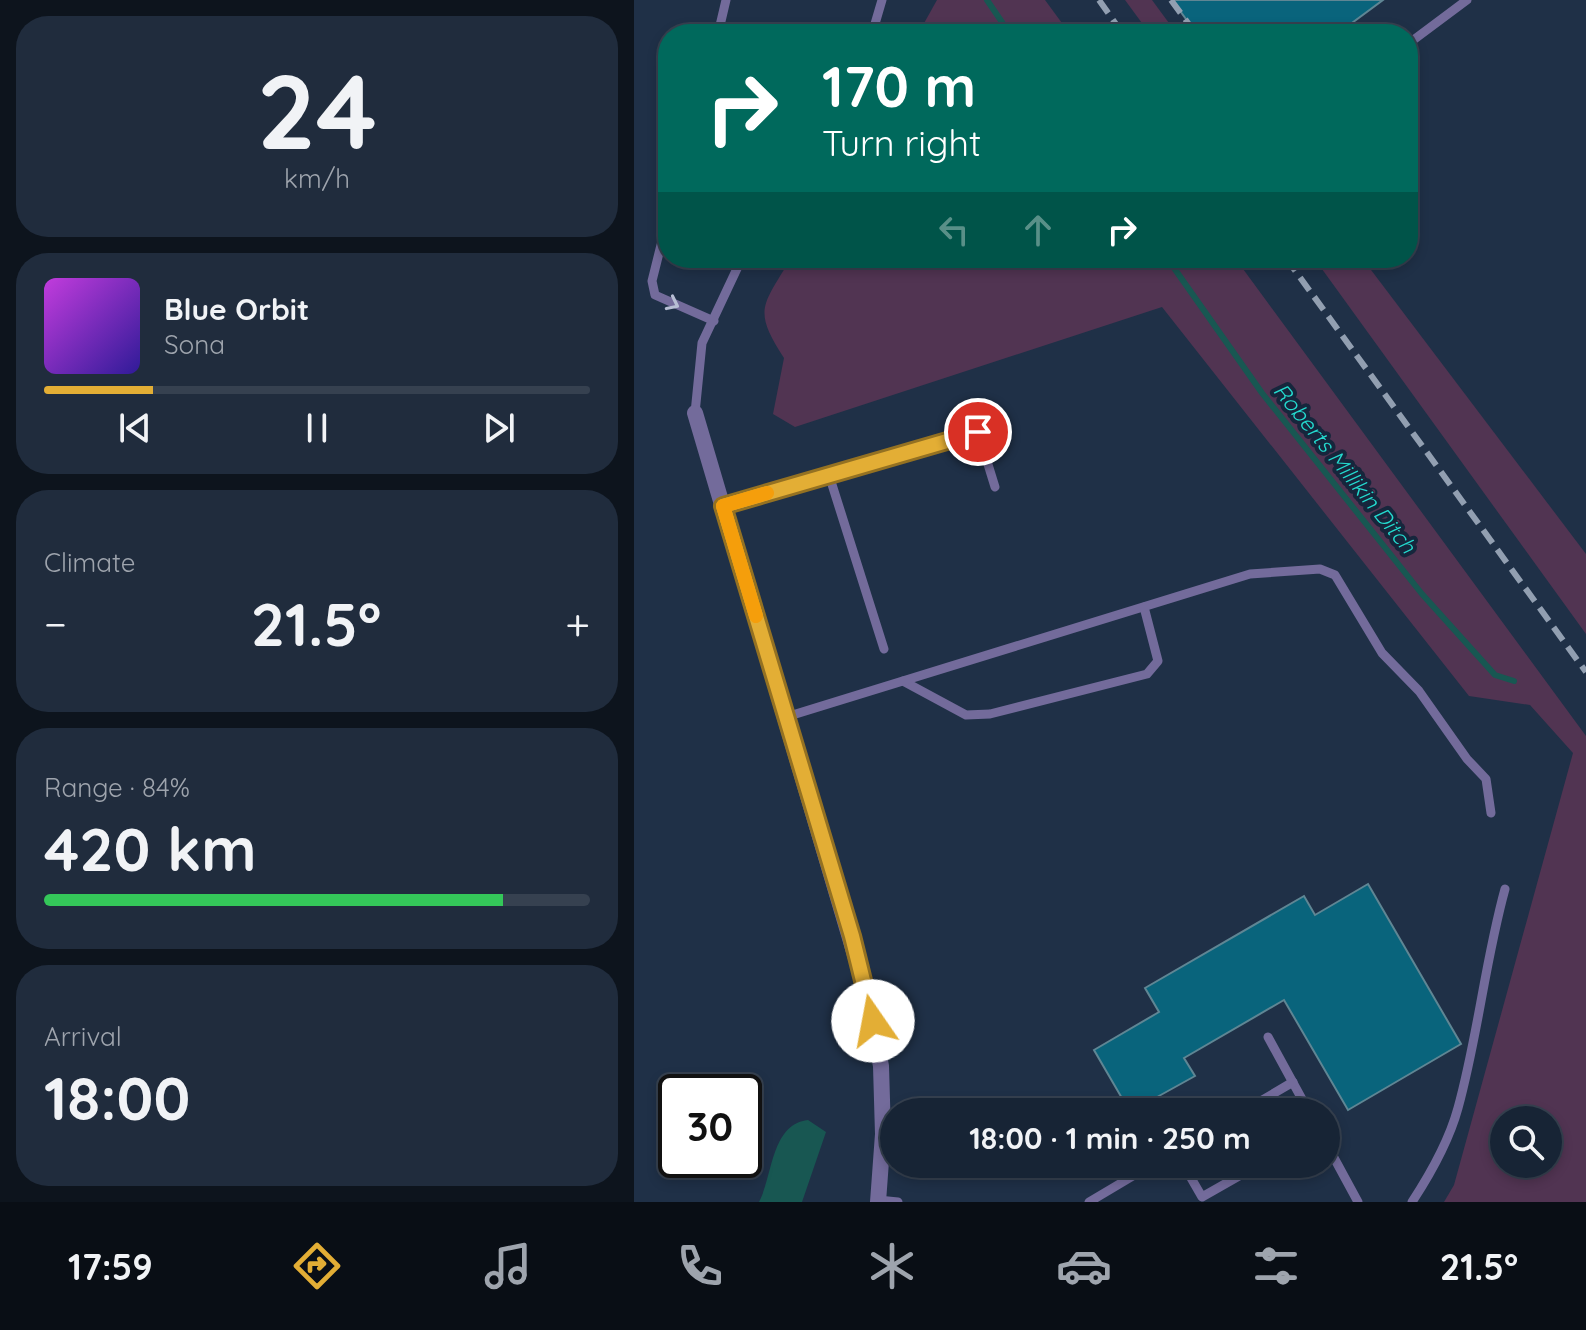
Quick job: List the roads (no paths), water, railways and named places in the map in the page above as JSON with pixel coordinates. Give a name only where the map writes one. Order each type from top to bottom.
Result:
[{"type":"street","points":[[695,413],[868,999],[881,1066],[883,1134],[878,1201]]},
{"type":"lane","points":[[720,24],[726,0]]},
{"type":"lane","points":[[875,24],[882,0]]},
{"type":"lane","points":[[1418,37],[1467,0]]},
{"type":"lane","points":[[658,257],[652,281],[655,295],[714,321]]},
{"type":"lane","points":[[695,413],[702,343],[738,268]]},
{"type":"lane","points":[[723,506],[978,432],[995,487]]},
{"type":"lane","points":[[829,475],[884,649]]},
{"type":"lane","points":[[786,717],[1250,574],[1320,569],[1335,575],[1382,653],[1419,691],[1467,759],[1486,779],[1491,813]]},
{"type":"lane","points":[[903,681],[966,715],[990,714],[1147,674],[1158,661],[1144,607]]},
{"type":"lane","points":[[1412,1202],[1435,1166],[1458,1109],[1493,932],[1505,889]]},
{"type":"lane","points":[[1268,1037],[1302,1098]]},
{"type":"lane","points":[[1266,1098],[1293,1082]]},
{"type":"lane","points":[[1340,1169],[1358,1202]]},
{"type":"lane","points":[[1089,1202],[1129,1178]]},
{"type":"lane","points":[[1191,1178],[1202,1197],[1235,1178]]},
{"type":"lane","points":[[878,1201],[898,1202]]},
{"type":"waterway","name":"Roberts Millikin Ditch","points":[[987,0],[1003,24]]},
{"type":"waterway","name":"Roberts Millikin Ditch","points":[[1174,268],[1262,393],[1422,594],[1495,675],[1514,681]]},
{"type":"railway","points":[[1099,0],[1116,24]]},
{"type":"railway","points":[[1171,0],[1189,24]]},
{"type":"railway","points":[[1293,268],[1586,672]]}]
